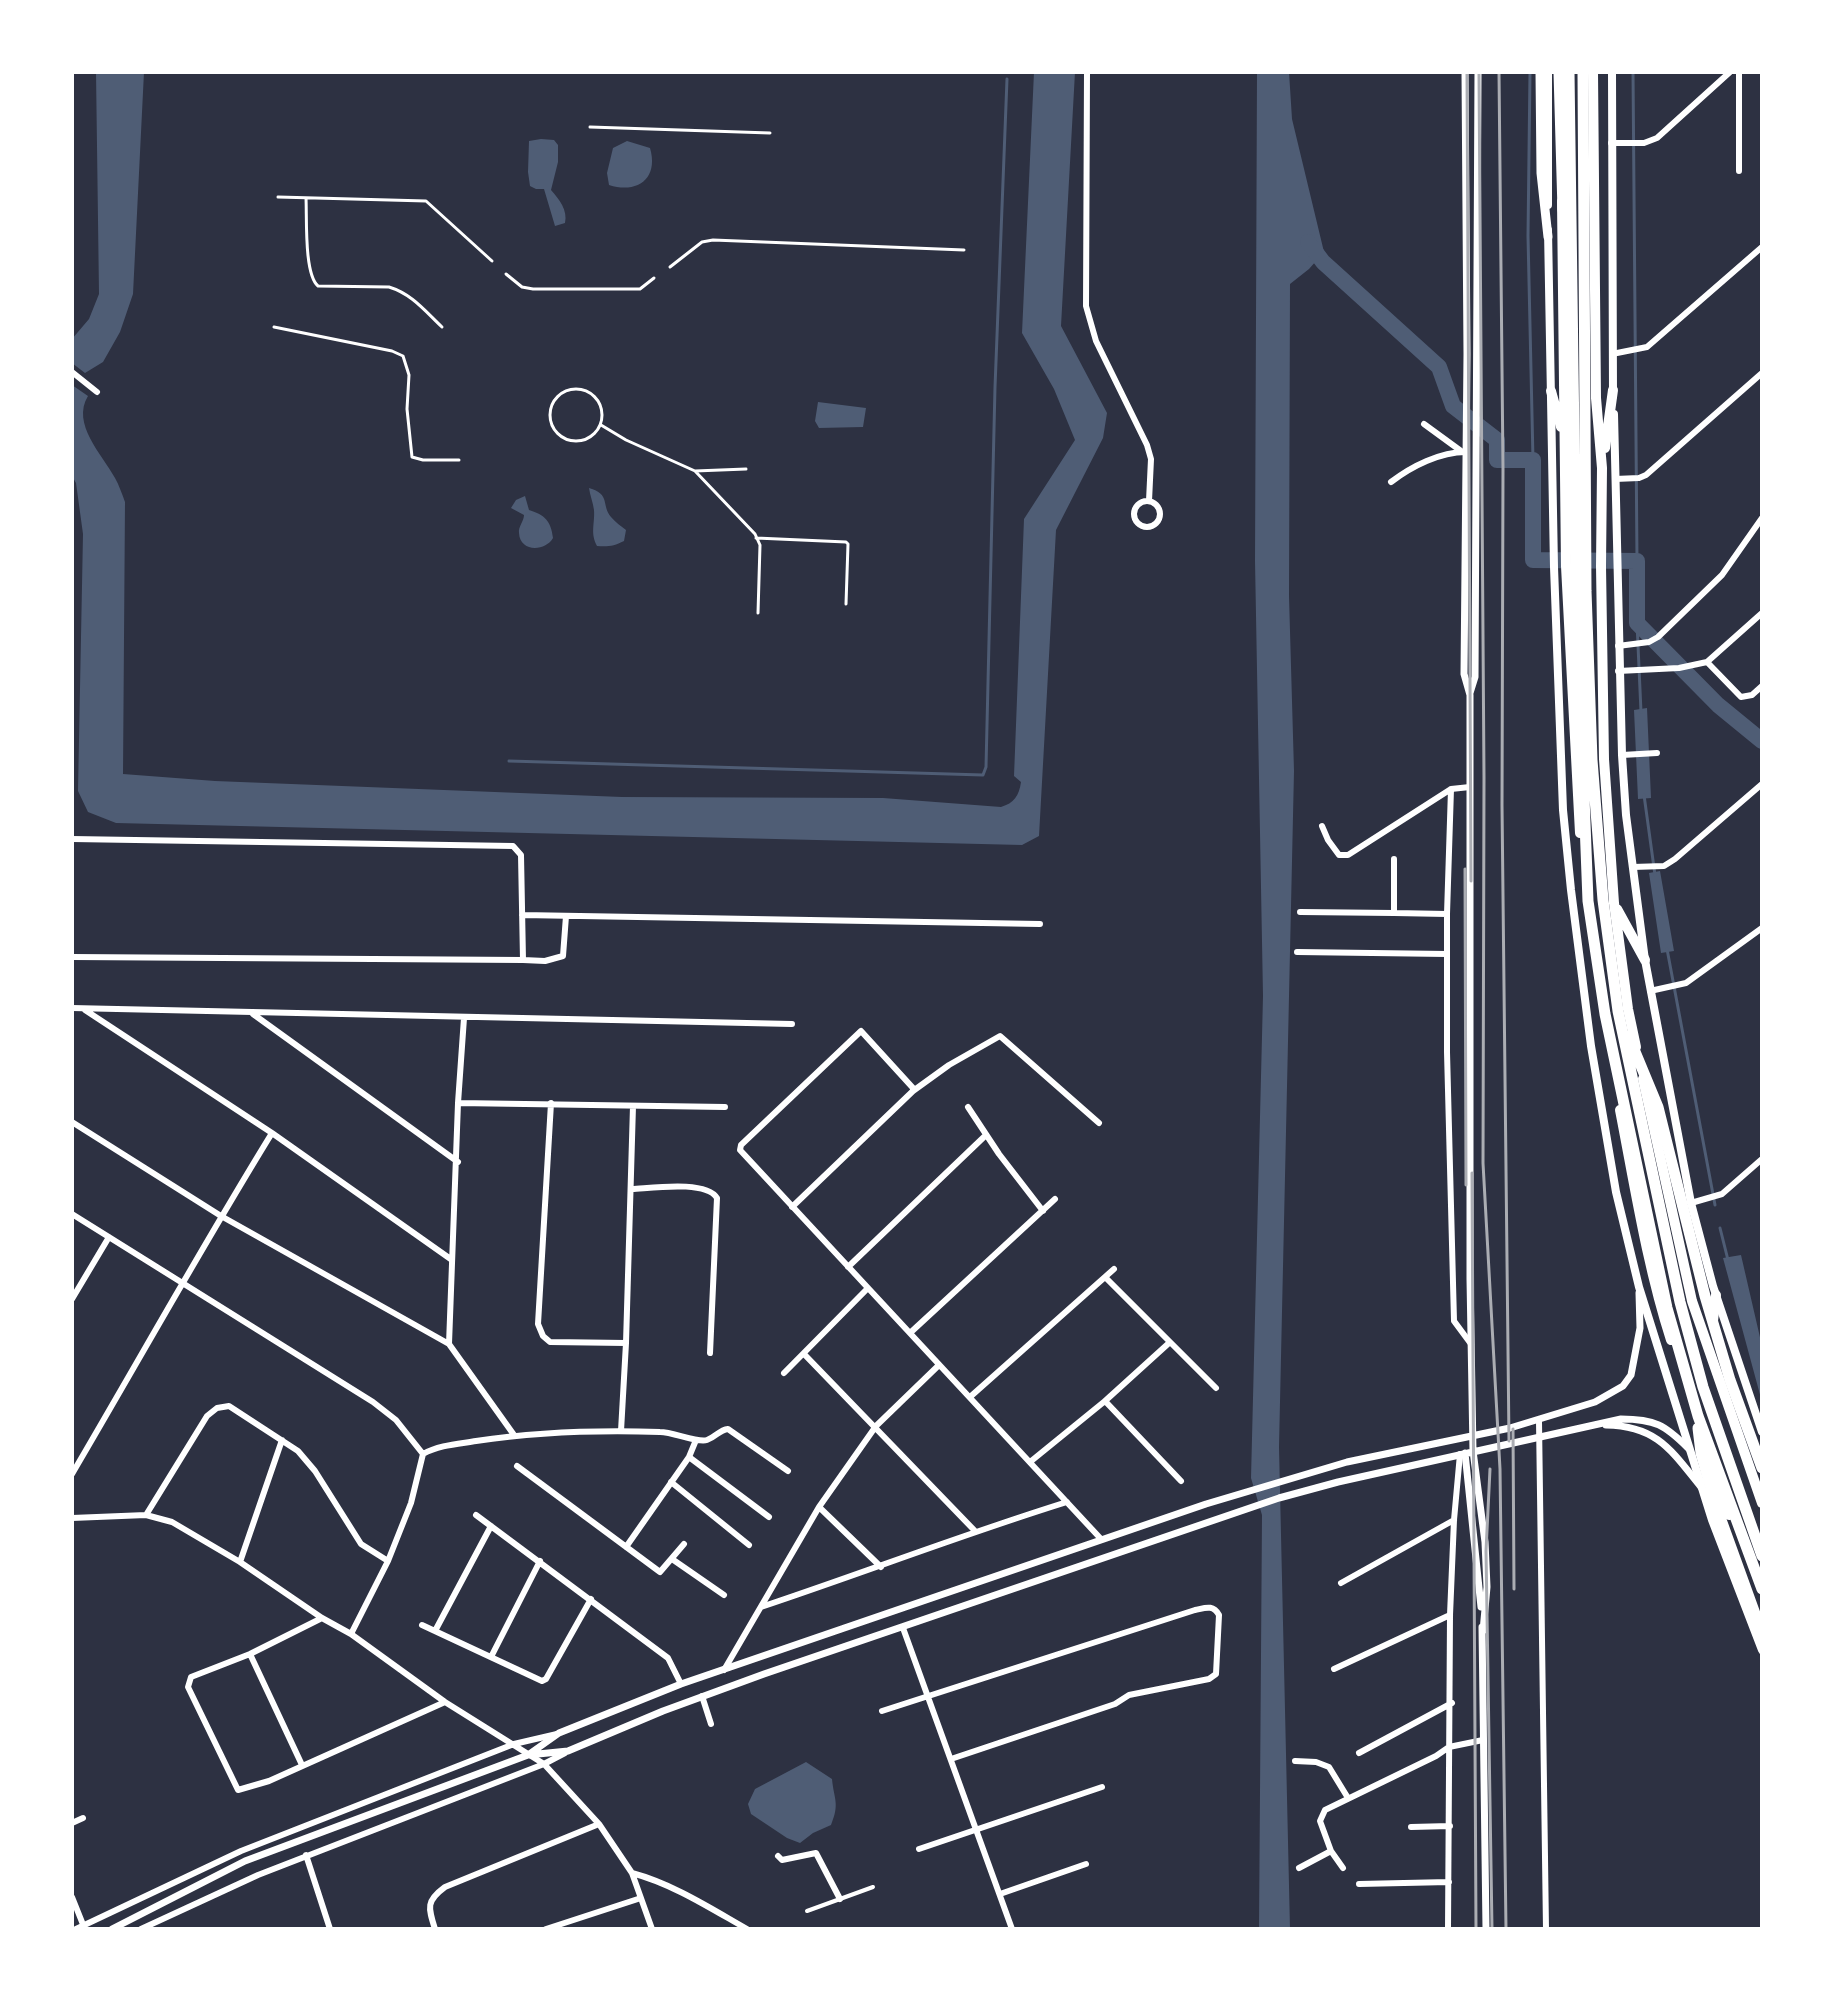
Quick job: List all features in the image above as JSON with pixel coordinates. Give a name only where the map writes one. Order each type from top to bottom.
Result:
[{"type":"highway","points":[[1560,72],[1562,188],[1572,354]]},
{"type":"highway","points":[[1560,72],[1566,566],[1584,903],[1604,1031],[1662,1311],[1711,1470],[1762,1592]]},
{"type":"highway","points":[[1569,72],[1576,588],[1588,901],[1605,1014],[1667,1308],[1698,1416],[1762,1592]]},
{"type":"highway","points":[[1583,72],[1586,591],[1591,729],[1603,900],[1618,1011],[1680,1302],[1703,1387],[1762,1556]]},
{"type":"highway","points":[[1593,72],[1596,398],[1602,468],[1604,759],[1614,903],[1628,1009],[1692,1301],[1762,1503]]},
{"type":"highway","points":[[1602,468],[1613,390]]},
{"type":"highway","points":[[1551,391],[1565,441]]},
{"type":"highway","points":[[1614,903],[1645,960]]},
{"type":"highway","points":[[1618,1011],[1658,1107],[1705,1296],[1730,1380],[1762,1468]]},
{"type":"highway","points":[[1710,1350],[1716,1295]]},
{"type":"highway","points":[[1698,1416],[1701,1453],[1715,1503],[1762,1633]]},
{"type":"main road","points":[[1540,72],[1541,173],[1548,237]]},
{"type":"main road","points":[[1548,72],[1554,567],[1563,810],[1575,930],[1607,1146],[1639,1287],[1724,1555],[1762,1650]]},
{"type":"main road","points":[[1612,72],[1612,354],[1618,671],[1633,867],[1650,991],[1691,1203],[1716,1295],[1762,1432]]},
{"type":"street","points":[[1087,72],[1086,306],[1096,341],[1147,445],[1151,459],[1149,501]]},
{"type":"street","points":[[1465,72],[1467,400],[1464,452],[1464,674],[1470,695]]},
{"type":"street","points":[[1448,1929],[1452,1703],[1450,1615],[1454,1520],[1472,1435],[1470,695],[1475,677],[1478,72]]},
{"type":"street","points":[[1611,143],[1639,143],[1657,138],[1730,72]]},
{"type":"street","points":[[1739,72],[1739,171]]},
{"type":"street","points":[[1612,354],[1642,349],[1657,340],[1762,247]]},
{"type":"street","points":[[72,372],[97,392]]},
{"type":"street","points":[[1615,479],[1646,475],[1762,373]]},
{"type":"street","points":[[1424,424],[1464,452]]},
{"type":"street","points":[[1391,482],[1414,467],[1464,452]]},
{"type":"street","points":[[1149,501],[1157,505],[1160,517],[1152,527],[1143,527],[1136,522],[1134,513],[1140,503],[1149,501]]},
{"type":"street","points":[[1618,646],[1649,642],[1658,637],[1722,575],[1762,518]]},
{"type":"street","points":[[1618,671],[1679,668],[1707,662],[1762,613]]},
{"type":"street","points":[[1707,662],[1741,697],[1752,695],[1762,686]]},
{"type":"street","points":[[1626,755],[1655,753]]},
{"type":"street","points":[[1633,867],[1662,867],[1675,859],[1762,784]]},
{"type":"street","points":[[1322,826],[1333,850],[1339,855],[1348,855],[1451,789],[1470,787]]},
{"type":"street","points":[[1451,789],[1447,954],[1454,1321],[1471,1344]]},
{"type":"street","points":[[72,839],[513,846],[521,855],[523,960]]},
{"type":"street","points":[[1394,859],[1394,913]]},
{"type":"street","points":[[1300,912],[1447,914]]},
{"type":"street","points":[[522,915],[1040,924]]},
{"type":"street","points":[[72,957],[545,961],[563,956],[566,916]]},
{"type":"street","points":[[1650,991],[1680,985],[1762,928]]},
{"type":"street","points":[[1297,952],[1447,954]]},
{"type":"street","points":[[72,1008],[792,1024]]},
{"type":"street","points":[[83,1008],[272,1133],[452,1260]]},
{"type":"street","points":[[251,1012],[458,1162]]},
{"type":"street","points":[[449,1344],[464,1018]]},
{"type":"street","points":[[913,1091],[861,1031],[740,1148],[1101,1539]]},
{"type":"street","points":[[792,1207],[913,1091],[949,1065],[1000,1036],[1099,1123]]},
{"type":"street","points":[[458,1103],[725,1107]]},
{"type":"street","points":[[551,1103],[540,1331],[550,1342],[626,1343]]},
{"type":"street","points":[[621,1431],[633,1106]]},
{"type":"street","points":[[968,1107],[1043,1211]]},
{"type":"street","points":[[72,1122],[221,1216],[449,1344],[514,1435]]},
{"type":"street","points":[[72,1474],[272,1133]]},
{"type":"street","points":[[848,1267],[986,1135]]},
{"type":"street","points":[[1691,1203],[1732,1188],[1762,1159]]},
{"type":"street","points":[[632,1189],[695,1187],[710,1189],[717,1198],[710,1353]]},
{"type":"street","points":[[910,1333],[1055,1199]]},
{"type":"street","points":[[72,1214],[373,1402],[396,1420],[423,1454]]},
{"type":"street","points":[[72,1299],[109,1237]]},
{"type":"street","points":[[970,1397],[1114,1269]]},
{"type":"street","points":[[1106,1278],[1216,1388]]},
{"type":"street","points":[[76,1929],[241,1851],[514,1744],[559,1733],[681,1684],[1206,1504],[1332,1466],[1539,1421],[1595,1402],[1623,1386],[1631,1375],[1640,1328],[1639,1287]]},
{"type":"street","points":[[784,1373],[868,1288]]},
{"type":"street","points":[[1030,1462],[1105,1401],[1169,1343]]},
{"type":"street","points":[[804,1354],[975,1531]]},
{"type":"street","points":[[724,1670],[819,1507],[876,1426],[939,1365]]},
{"type":"street","points":[[1105,1401],[1181,1481]]},
{"type":"street","points":[[146,1515],[207,1416],[217,1408],[229,1406],[298,1451],[315,1471],[361,1544],[388,1561]]},
{"type":"street","points":[[141,1929],[306,1855],[544,1764],[568,1751],[702,1696],[1279,1498],[1621,1419],[1646,1419],[1672,1432],[1690,1450]]},
{"type":"street","points":[[1539,1421],[1546,1929]]},
{"type":"street","points":[[1592,1424],[1624,1425],[1646,1431],[1672,1451],[1702,1488]]},
{"type":"street","points":[[351,1634],[388,1561],[411,1503],[423,1454],[435,1448],[514,1435],[621,1431],[682,1434],[696,1440],[707,1440],[728,1429],[788,1471]]},
{"type":"street","points":[[240,1562],[282,1440]]},
{"type":"street","points":[[626,1547],[689,1457],[696,1440]]},
{"type":"street","points":[[1466,1453],[1485,1542],[1487,1587],[1483,1631],[1486,1929]]},
{"type":"street","points":[[689,1457],[769,1517]]},
{"type":"street","points":[[517,1466],[660,1572],[684,1544]]},
{"type":"street","points":[[671,1482],[749,1545]]},
{"type":"street","points":[[761,1607],[881,1567],[975,1531],[1067,1502]]},
{"type":"street","points":[[819,1507],[881,1567]]},
{"type":"street","points":[[72,1518],[146,1515],[172,1522],[351,1634],[445,1702],[544,1764],[599,1824],[632,1873],[652,1929]]},
{"type":"street","points":[[476,1515],[668,1658],[681,1684]]},
{"type":"street","points":[[1341,1583],[1454,1520]]},
{"type":"street","points":[[435,1631],[491,1526]]},
{"type":"street","points":[[672,1559],[724,1595]]},
{"type":"street","points":[[491,1657],[540,1561]]},
{"type":"street","points":[[422,1625],[544,1681],[591,1599]]},
{"type":"street","points":[[882,1711],[1210,1607],[1219,1615],[1216,1674],[1209,1679],[1129,1695],[1115,1704],[951,1759]]},
{"type":"street","points":[[897,1612],[1012,1929]]},
{"type":"street","points":[[1334,1669],[1450,1615]]},
{"type":"street","points":[[322,1618],[250,1654],[191,1677],[188,1687],[238,1790],[269,1781],[445,1702]]},
{"type":"street","points":[[250,1654],[302,1765]]},
{"type":"street","points":[[702,1696],[711,1724]]},
{"type":"street","points":[[1359,1753],[1452,1703]]},
{"type":"street","points":[[528,1755],[559,1733]]},
{"type":"street","points":[[1343,1868],[1331,1851],[1320,1818],[1325,1810],[1449,1747],[1483,1740]]},
{"type":"street","points":[[112,1929],[245,1861],[528,1755],[568,1751]]},
{"type":"street","points":[[1295,1761],[1316,1762],[1329,1767],[1348,1798]]},
{"type":"street","points":[[919,1849],[1102,1787]]},
{"type":"street","points":[[72,1823],[83,1818]]},
{"type":"street","points":[[435,1929],[429,1911],[431,1902],[445,1887],[599,1824]]},
{"type":"street","points":[[1411,1827],[1450,1826]]},
{"type":"street","points":[[1299,1868],[1331,1851]]},
{"type":"street","points":[[778,1856],[782,1860],[816,1853],[840,1899]]},
{"type":"street","points":[[306,1855],[330,1929]]},
{"type":"street","points":[[1000,1894],[1086,1864]]},
{"type":"street","points":[[632,1873],[689,1896],[747,1929]]},
{"type":"street","points":[[1359,1884],[1449,1882]]},
{"type":"street","points":[[807,1911],[873,1887]]},
{"type":"street","points":[[72,1897],[84,1927]]},
{"type":"street","points":[[546,1929],[641,1898]]},
{"type":"lane","points":[[590,127],[770,133]]},
{"type":"lane","points":[[278,197],[426,201],[492,261]]},
{"type":"lane","points":[[306,198],[309,264],[313,282],[318,286],[389,287],[399,290],[442,327]]},
{"type":"lane","points":[[670,267],[702,242],[713,240],[964,250]]},
{"type":"lane","points":[[506,274],[522,287],[581,289],[640,289],[654,278]]},
{"type":"lane","points":[[274,327],[392,351],[403,356],[409,375],[407,409],[411,454],[416,460],[459,460]]},
{"type":"lane","points":[[570,390],[586,391],[599,403],[602,412],[600,424],[592,436],[584,440],[567,440],[554,430],[550,422],[552,406],[556,399],[570,390]]},
{"type":"lane","points":[[600,424],[626,440],[695,471],[756,538],[760,545],[758,613]]},
{"type":"lane","points":[[695,471],[746,469]]},
{"type":"lane","points":[[756,538],[846,542],[846,604]]},
{"type":"water","points":[[96,72],[144,72],[133,294],[120,332],[103,362],[85,373],[72,363],[72,339],[89,319],[99,294]]},
{"type":"water","points":[[1034,72],[1075,72],[1061,326],[1107,413],[1103,438],[1056,530],[1039,836],[1022,845],[116,823],[88,812],[78,791],[83,534],[76,483],[72,476],[72,385],[88,396],[83,417],[86,428],[125,502],[123,774],[215,781],[622,797],[883,798],[1001,807],[1013,801],[1021,782],[1014,776],[1024,519],[1075,440],[1054,389],[1022,333]]},
{"type":"water","points":[[1257,72],[1289,72],[1292,119],[1324,252],[1290,284],[1289,596],[1294,771],[1279,1447],[1290,1929],[1259,1929],[1262,1515],[1251,1478],[1263,996],[1255,561]]},
{"type":"water","points":[[554,140],[558,145],[558,162],[551,190],[562,205],[566,218],[565,223],[555,226],[544,189],[530,186],[529,141]]},
{"type":"water","points":[[627,141],[650,148],[652,159],[648,176],[637,185],[609,185],[607,173],[613,148]]},
{"type":"water","points":[[818,402],[866,408],[863,427],[819,428],[815,421]]},
{"type":"water","points":[[589,488],[600,493],[608,513],[626,530],[624,541],[611,546],[597,546]]},
{"type":"water","points":[[525,496],[529,510],[549,523],[553,538],[545,546],[528,547],[520,539],[524,515],[511,508],[516,500]]},
{"type":"water","points":[[1647,708],[1651,798],[1638,799],[1634,710]]},
{"type":"water","points":[[1660,871],[1674,951],[1661,953],[1649,873]]},
{"type":"water","points":[[1741,1255],[1762,1346],[1762,1402],[1723,1258]]},
{"type":"water","points":[[806,1762],[832,1779],[836,1806],[831,1825],[800,1843],[751,1814],[748,1804],[755,1789]]},
{"type":"waterway","points":[[1530,72],[1528,236],[1533,460]]},
{"type":"waterway","points":[[1633,72],[1637,561]]},
{"type":"waterway","points":[[509,761],[983,775],[986,767],[995,387],[1007,79]]},
{"type":"waterway","points":[[1308,242],[1323,262],[1439,367],[1453,406],[1497,440],[1497,460],[1533,460],[1533,560],[1637,561],[1637,623],[1718,705],[1762,741]]},
{"type":"waterway","points":[[1637,623],[1641,712]]},
{"type":"waterway","points":[[1644,795],[1655,875]]},
{"type":"waterway","points":[[1667,949],[1715,1205]]},
{"type":"waterway","points":[[1720,1228],[1728,1260]]},
{"type":"railway","points":[[1467,72],[1471,881]]},
{"type":"railway","points":[[1479,72],[1484,777],[1483,1163],[1500,1469],[1506,1929]]},
{"type":"railway","points":[[1499,72],[1509,1441]]},
{"type":"railway","points":[[1465,869],[1466,1185]]},
{"type":"railway","points":[[1472,1173],[1476,1929]]},
{"type":"railway","points":[[1513,1429],[1514,1589]]},
{"type":"railway","points":[[1490,1469],[1486,1551],[1492,1929]]}]
